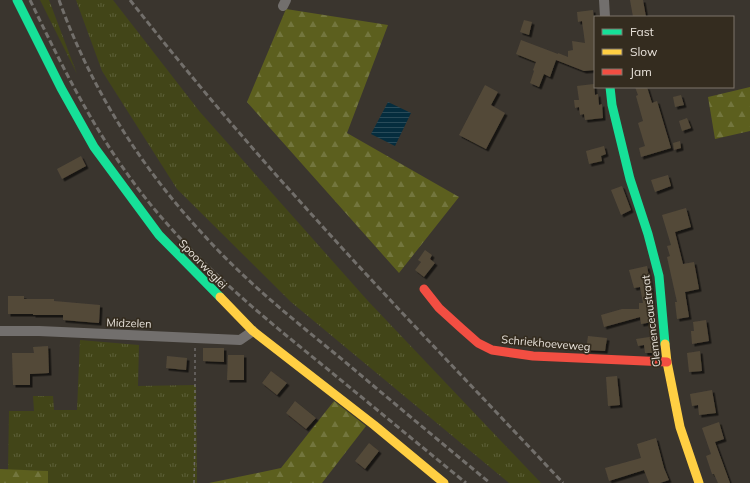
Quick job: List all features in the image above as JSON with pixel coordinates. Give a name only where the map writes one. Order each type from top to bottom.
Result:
[{"type":"street","name":"Spoorweglei","points":[[17,0],[61,88],[94,147],[159,235],[254,331],[444,483]]},
{"type":"street","points":[[604,0],[605,16]]},
{"type":"street","name":"Clemenceaustraat","points":[[610,88],[612,105],[630,179],[648,234],[659,276],[667,362],[680,427],[700,483]]},
{"type":"street","name":"Schriekhoeveweg","points":[[424,289],[428,296],[461,328],[478,343],[492,350],[533,356],[667,362]]},
{"type":"street","name":"Midzelen","points":[[0,331],[240,340],[254,331]]},
{"type":"path","points":[[194,483],[195,338]]},
{"type":"green space","points":[[40,0],[49,0],[77,74]]},
{"type":"green space","points":[[76,0],[113,0],[200,112],[368,301],[541,483],[509,483],[291,302],[177,189],[102,71]]},
{"type":"green space","points":[[286,9],[388,25],[347,133],[459,197],[399,273],[247,102]]},
{"type":"green space","points":[[750,87],[750,131],[715,139],[708,97]]},
{"type":"green space","points":[[80,340],[139,345],[138,386],[196,385],[197,483],[48,483],[48,471],[8,470],[9,411],[34,411],[33,396],[53,396],[54,410],[77,410]]},
{"type":"green space","points":[[334,401],[366,426],[322,483],[209,483],[281,468]]},
{"type":"green space","points":[[0,469],[48,471],[48,483],[0,483]]},
{"type":"water","points":[[388,102],[411,113],[395,146],[371,134]]},
{"type":"building","points":[[630,0],[643,0],[646,16],[633,16]]},
{"type":"building","points":[[593,10],[594,70],[584,71],[556,60],[550,77],[544,74],[539,87],[530,83],[536,62],[516,54],[521,40],[568,57],[568,51],[573,50],[572,41],[585,43],[582,21],[578,22],[577,12]]},
{"type":"building","points":[[524,20],[532,22],[529,35],[520,32]]},
{"type":"building","points":[[594,84],[595,95],[598,94],[599,105],[602,104],[603,118],[585,120],[584,114],[580,115],[579,107],[575,108],[574,100],[579,100],[577,86]]},
{"type":"building","points":[[485,85],[498,92],[491,105],[505,113],[486,149],[459,135]]},
{"type":"building","points":[[635,88],[647,88],[652,103],[657,101],[671,148],[641,157],[639,148],[645,146],[638,123],[643,121],[636,96],[638,95]]},
{"type":"building","points":[[681,95],[684,105],[675,107],[673,97]]},
{"type":"building","points":[[687,118],[691,128],[682,131],[679,121]]},
{"type":"building","points":[[680,141],[681,148],[674,150],[673,143]]},
{"type":"building","points":[[604,146],[606,154],[601,156],[602,161],[589,164],[586,151]]},
{"type":"building","points":[[81,156],[86,166],[62,179],[57,169]]},
{"type":"building","points":[[668,175],[671,186],[655,192],[651,180]]},
{"type":"building","points":[[622,186],[631,210],[621,215],[611,190]]},
{"type":"building","points":[[686,208],[691,227],[675,232],[683,264],[694,262],[699,289],[685,292],[689,317],[677,319],[675,302],[677,302],[667,257],[670,256],[667,246],[671,245],[662,215]]},
{"type":"building","points":[[425,250],[432,255],[430,259],[435,263],[424,277],[415,270],[421,262],[418,260]]},
{"type":"building","points":[[647,266],[651,286],[653,322],[641,324],[640,317],[604,327],[601,315],[622,309],[639,309],[639,303],[643,303],[640,287],[634,288],[629,270]]},
{"type":"building","points":[[8,296],[24,296],[24,299],[54,299],[54,301],[100,305],[99,323],[63,320],[63,315],[8,314]]},
{"type":"building","points":[[706,320],[709,341],[692,344],[691,331],[694,331],[693,322]]},
{"type":"building","points":[[588,336],[607,338],[605,351],[586,350]]},
{"type":"building","points":[[656,336],[658,353],[645,353],[644,345],[638,346],[636,339]]},
{"type":"building","points":[[48,346],[49,373],[30,374],[30,385],[13,385],[12,353],[34,353],[33,347]]},
{"type":"building","points":[[203,348],[224,348],[224,362],[203,361]]},
{"type":"building","points":[[700,351],[702,371],[689,372],[687,353]]},
{"type":"building","points":[[228,355],[244,355],[244,380],[227,380]]},
{"type":"building","points":[[167,356],[187,358],[186,370],[166,368]]},
{"type":"building","points":[[271,371],[287,383],[277,395],[262,383]]},
{"type":"building","points":[[617,376],[620,405],[608,406],[606,377]]},
{"type":"building","points":[[712,390],[716,413],[699,415],[698,405],[692,406],[690,394]]},
{"type":"building","points":[[295,401],[316,418],[306,429],[286,413]]},
{"type":"building","points":[[719,422],[724,439],[715,442],[730,483],[718,483],[714,474],[712,474],[706,456],[711,454],[702,428]]},
{"type":"building","points":[[656,438],[664,468],[669,480],[660,483],[649,483],[644,470],[609,481],[605,468],[641,458],[637,444]]},
{"type":"building","points":[[369,443],[379,451],[365,469],[355,461]]},
{"type":"railway","points":[[30,0],[64,69],[102,136],[131,179],[173,230],[195,254],[244,299],[466,483]]},
{"type":"railway","points":[[59,0],[71,32],[101,94],[118,123],[157,180],[201,232],[267,297],[490,483]]},
{"type":"railway","points":[[130,0],[172,53],[282,182],[369,277],[563,483]]},
{"type":"traffic: fast","points":[[17,0],[61,88],[94,147],[159,235],[220,297]]},
{"type":"traffic: fast","points":[[610,88],[612,105],[630,179],[648,234],[659,276],[665,344]]},
{"type":"traffic: slow","points":[[220,297],[253,331],[374,425],[444,483]]},
{"type":"traffic: slow","points":[[665,344],[667,362],[680,427],[699,483]]},
{"type":"traffic: jam","points":[[424,289],[439,308],[461,328],[478,343],[492,350],[533,356],[667,362]]}]
